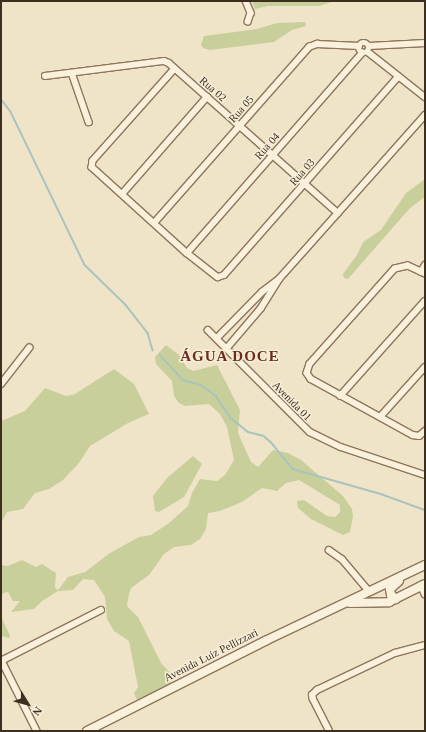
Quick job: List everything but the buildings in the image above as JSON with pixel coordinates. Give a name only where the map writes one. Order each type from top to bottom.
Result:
[{"type":"main road","name":"Avenida Luiz Pellizzari","points":[[87,731],[267,640],[425,564]]},
{"type":"main road","points":[[396,599],[390,593],[390,588],[402,576]]},
{"type":"main road","name":"Avenida Luiz Pellizzari","points":[[347,602],[386,602],[396,599],[423,584]]},
{"type":"street","points":[[246,1],[251,13],[248,22]]},
{"type":"street","name":"Rua 05","points":[[154,223],[309,47],[317,44],[359,46],[364,43],[366,50],[425,43]]},
{"type":"street","points":[[359,46],[425,97]]},
{"type":"street","name":"Rua 04","points":[[186,253],[366,50]]},
{"type":"street","name":"Rua 02","points":[[45,76],[164,61],[240,125],[338,213]]},
{"type":"street","points":[[175,69],[93,161],[92,168],[186,253]]},
{"type":"street","points":[[72,73],[89,122]]},
{"type":"street","name":"Rua 03","points":[[186,253],[218,277],[224,276],[398,77]]},
{"type":"street","points":[[122,194],[207,97]]},
{"type":"street","points":[[217,338],[262,292],[279,279],[425,115]]},
{"type":"street","points":[[425,265],[423,273],[408,266],[399,266],[310,364],[307,373],[311,379],[340,396],[413,435],[419,436],[425,431]]},
{"type":"street","points":[[227,348],[261,308],[279,279]]},
{"type":"street","points":[[262,292],[269,297]]},
{"type":"street","points":[[340,396],[425,301]]},
{"type":"street","points":[[252,302],[261,308]]},
{"type":"street","points":[[239,315],[248,323]]},
{"type":"street","name":"Avenida 01","points":[[208,330],[310,432],[341,447],[425,475]]},
{"type":"street","points":[[1,384],[29,348]]},
{"type":"street","points":[[380,417],[425,367]]},
{"type":"street","points":[[329,550],[342,559],[369,591]]},
{"type":"street","points":[[423,584],[425,594]]},
{"type":"street","points":[[38,731],[1,660],[101,610]]},
{"type":"street","points":[[330,731],[313,699],[312,695],[317,690],[396,653],[425,645]]},
{"type":"green space","points":[[252,1],[334,1],[320,6],[268,6],[255,9]]},
{"type":"green space","points":[[305,22],[306,26],[292,30],[274,42],[210,50],[203,48],[201,45],[204,36],[257,29],[277,23]]},
{"type":"green space","points":[[425,179],[425,197],[410,208],[348,279],[344,278],[343,274],[357,255],[363,242],[381,230],[406,193]]},
{"type":"green space","points":[[166,345],[179,355],[187,368],[193,371],[217,365],[240,410],[238,433],[251,462],[258,467],[273,450],[288,453],[301,460],[343,496],[352,509],[353,517],[350,532],[343,535],[311,519],[298,508],[297,501],[304,500],[327,516],[335,517],[340,512],[340,505],[299,480],[286,483],[277,491],[262,488],[242,502],[220,511],[208,513],[206,529],[200,539],[191,545],[174,547],[164,554],[149,575],[131,588],[127,606],[138,617],[161,663],[173,676],[168,688],[144,700],[137,700],[134,693],[138,687],[129,641],[114,631],[107,619],[105,597],[94,580],[83,579],[73,590],[58,591],[42,601],[34,609],[11,612],[20,601],[13,601],[8,592],[3,593],[1,600],[1,565],[8,566],[22,560],[36,567],[42,564],[56,573],[55,588],[58,590],[68,577],[85,572],[110,553],[139,537],[151,535],[169,523],[188,506],[192,493],[200,479],[217,481],[225,475],[234,460],[227,427],[220,414],[209,404],[185,406],[179,403],[174,396],[172,381],[156,364],[155,357]]},
{"type":"green space","points":[[114,369],[134,384],[149,414],[128,423],[90,446],[79,463],[63,480],[49,489],[35,493],[23,509],[7,512],[1,523],[1,421],[25,411],[45,388],[66,396],[75,394]]},
{"type":"green space","points":[[193,456],[202,464],[184,497],[159,512],[155,511],[153,496],[167,478]]},
{"type":"green space","points":[[1,616],[10,636],[9,638],[1,636]]},
{"type":"waterway","points":[[1,99],[11,112],[85,265],[126,305],[148,333],[153,350]]},
{"type":"waterway","points":[[160,355],[183,380],[201,385],[216,396],[231,418],[248,432],[264,436],[271,442],[293,469],[381,494],[425,510]]},
{"type":"district","name":"ÁGUA DOCE","points":[[230,357]]}]
